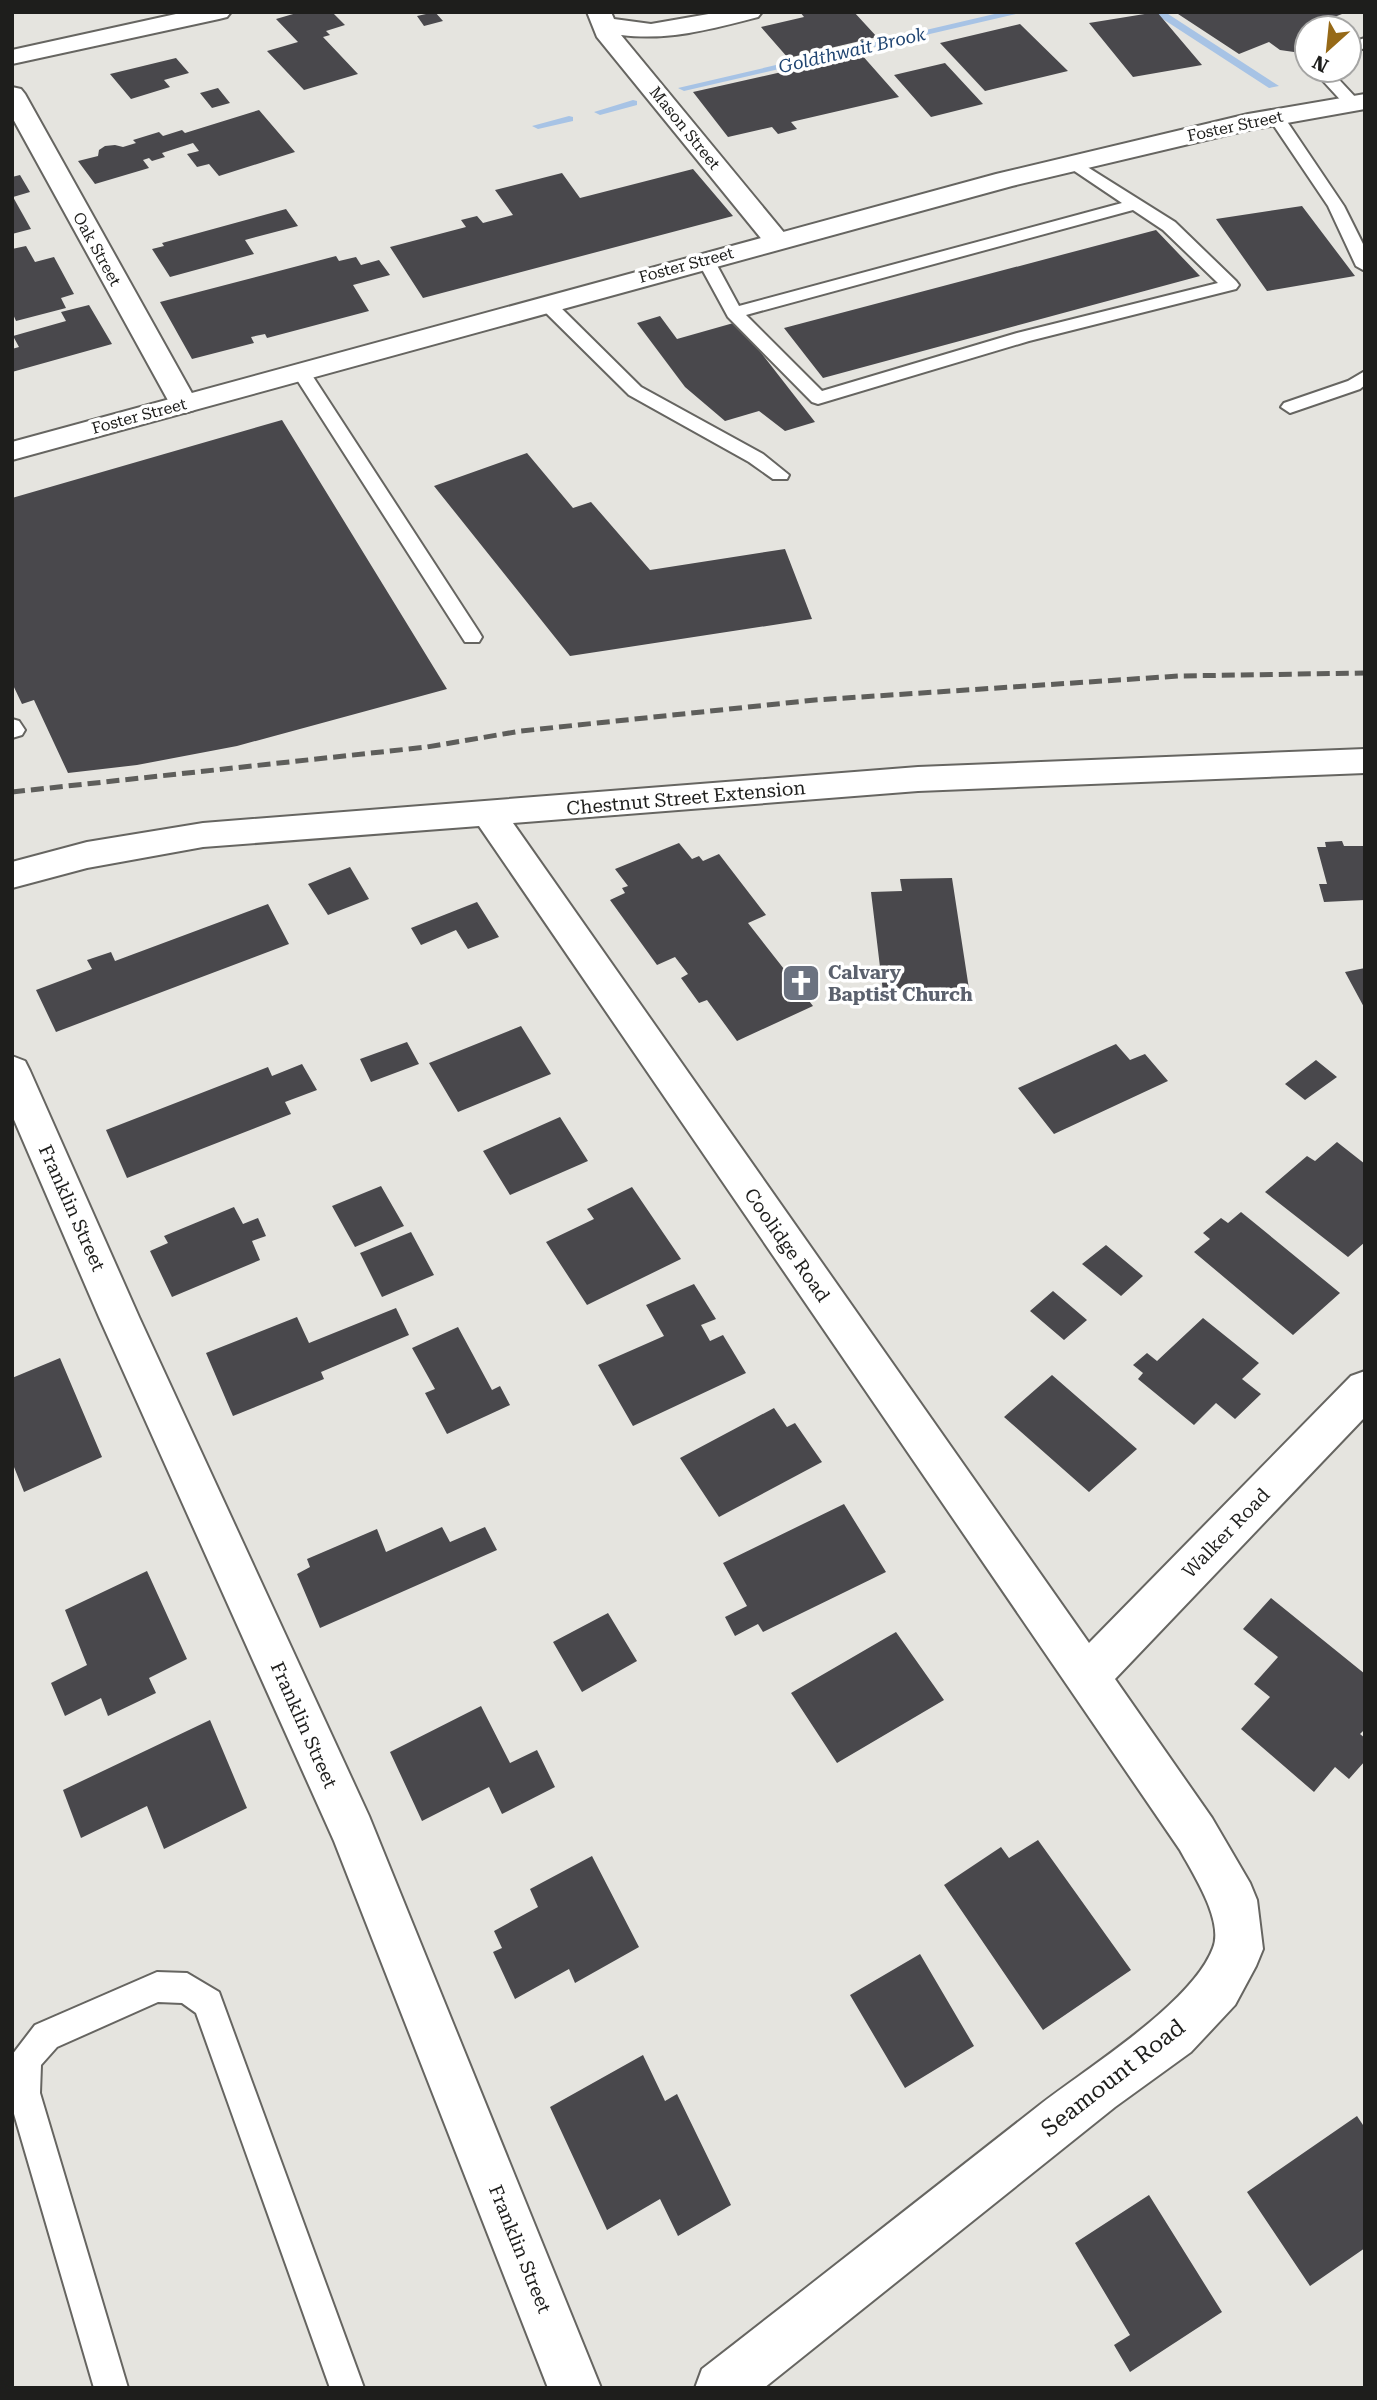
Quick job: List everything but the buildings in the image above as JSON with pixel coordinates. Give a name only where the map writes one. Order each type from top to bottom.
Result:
[{"type":"street","points":[[12,57],[219,12]]},
{"type":"street","points":[[601,19],[651,30],[699,25],[750,12]]},
{"type":"street","name":"Mason Street","points":[[601,19],[621,51],[777,241]]},
{"type":"street","name":"Oak Street","points":[[12,94],[184,404]]},
{"type":"street","name":"Foster Street","points":[[12,451],[706,260],[1073,163],[1276,117],[1358,102]]},
{"type":"street","name":"Chestnut Street Extension","points":[[12,875],[87,855],[203,835],[918,779],[1365,761]]},
{"type":"street","name":"Coolidge Road","points":[[488,813],[1087,1676]]},
{"type":"street","name":"Franklin Street","points":[[12,1071],[125,1329],[353,1832],[575,2388]]},
{"type":"street","name":"Walker Road","points":[[1087,1676],[1365,1389]]},
{"type":"street","name":"Seamount Road","points":[[721,2388],[1098,2090],[1174,2035],[1219,1988],[1239,1949],[1233,1900],[1196,1834],[1087,1676]]},
{"type":"lane","points":[[1337,84],[1358,102]]},
{"type":"lane","points":[[1276,117],[1336,206],[1365,266]]},
{"type":"lane","points":[[706,260],[734,313],[818,398],[1023,337],[1230,285],[1169,226],[1073,163]]},
{"type":"lane","points":[[734,313],[1136,204]]},
{"type":"lane","points":[[547,304],[635,391],[756,458],[780,475]]},
{"type":"lane","points":[[302,372],[472,637]]},
{"type":"lane","points":[[1290,407],[1354,385],[1365,376]]},
{"type":"lane","points":[[12,726],[15,730],[12,731]]},
{"type":"lane","points":[[111,2388],[24,2093],[26,2059],[46,2036],[157,1987],[187,1988],[208,2003],[347,2388]]},
{"type":"waterway","name":"Goldthwait Brook","points":[[684,88],[1019,12]]},
{"type":"waterway","name":"Goldthwait Brook","points":[[1157,12],[1273,86]]},
{"type":"waterway","name":"Goldthwait Brook","points":[[600,112],[633,103]]},
{"type":"waterway","name":"Goldthwait Brook","points":[[538,126],[569,119]]},
{"type":"railway","points":[[12,792],[427,747],[521,731],[815,700],[1179,676],[1365,673]]},
{"type":"place","name":"Calvary Baptist Church","points":[[801,983]]}]
